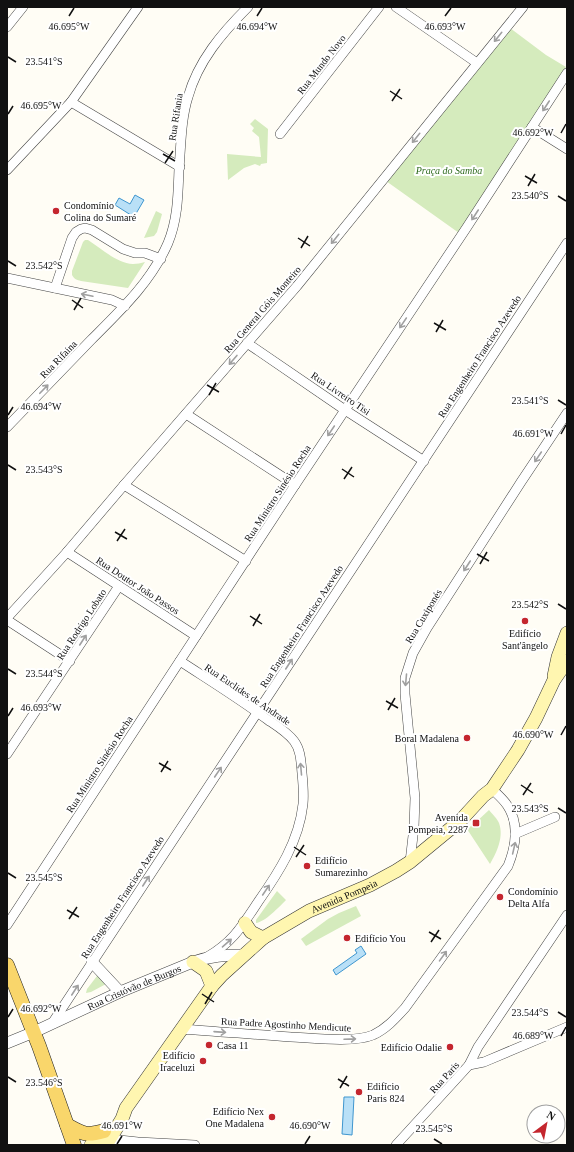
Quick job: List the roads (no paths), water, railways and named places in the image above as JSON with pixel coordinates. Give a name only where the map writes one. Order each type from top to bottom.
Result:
[{"type":"main road","points":[[554,680],[558,657],[567,633]]},
{"type":"main road","points":[[554,680],[567,661]]},
{"type":"main road","name":"Avenida Pompeia","points":[[91,1145],[107,1139],[117,1116],[126,1108],[212,986],[263,938],[309,911],[370,885],[410,862],[461,820],[483,796],[492,789],[518,750],[536,718],[554,680]]},
{"type":"main road","points":[[244,923],[250,932],[263,938]]},
{"type":"main road","points":[[200,960],[212,986]]},
{"type":"main road","points":[[7,965],[34,1032],[74,1145]]},
{"type":"main road","points":[[67,1125],[84,1134],[94,1134],[107,1139]]},
{"type":"street","points":[[7,27],[23,7]]},
{"type":"street","points":[[7,170],[71,102],[138,7]]},
{"type":"street","name":"Rua Rifania","points":[[125,306],[135,296],[160,259],[174,224],[184,116],[187,98],[194,79],[210,50],[229,26],[248,7]]},
{"type":"street","name":"Rua Mundo Novo","points":[[280,134],[380,7]]},
{"type":"street","points":[[396,7],[477,63]]},
{"type":"street","name":"Rua General Góis Monteiro","points":[[7,619],[67,552],[297,286],[523,7]]},
{"type":"street","name":"Rua Ministro Sinésio Rocha","points":[[7,925],[567,73]]},
{"type":"street","points":[[71,102],[180,167]]},
{"type":"street","points":[[532,127],[567,149]]},
{"type":"street","points":[[55,288],[72,238],[76,232],[81,229],[85,228],[92,230],[123,249],[135,253],[145,252],[160,259]]},
{"type":"street","name":"Rua Engenheiro Francisco Azevedo","points":[[53,1022],[567,243]]},
{"type":"street","points":[[7,278],[112,300],[125,306]]},
{"type":"street","name":"Rua Rifaina","points":[[7,427],[125,306]]},
{"type":"street","name":"Rua Livreiro Tisi","points":[[247,343],[345,410],[424,461]]},
{"type":"street","name":"Rua Cuxiponés","points":[[410,862],[416,798],[405,694],[405,678],[413,653],[427,628],[567,413]]},
{"type":"street","points":[[186,414],[295,485]]},
{"type":"street","points":[[124,485],[246,561]]},
{"type":"street","name":"Rua Doutor João Passos","points":[[67,552],[196,636]]},
{"type":"street","name":"Rua Rodrigo Lobato","points":[[7,754],[119,586]]},
{"type":"street","points":[[7,619],[70,661]]},
{"type":"street","name":"Rua Euclides de Andrade","points":[[180,661],[258,712],[289,736],[295,742],[299,750],[301,762],[303,803],[288,855],[279,872],[229,942],[200,960]]},
{"type":"street","name":"Rua Padre Agostinho Mendicute","points":[[182,1029],[331,1039],[362,1038],[372,1036],[384,1029],[393,1022],[405,1008],[508,866],[513,853],[516,834],[512,813],[492,789]]},
{"type":"street","points":[[516,834],[555,818]]},
{"type":"street","points":[[469,1065],[478,1047],[567,916]]},
{"type":"street","name":"Rua Cristóvão de Burgos","points":[[7,1043],[120,992],[200,960],[224,955],[244,955]]},
{"type":"street","points":[[92,962],[120,992]]},
{"type":"street","name":"Rua Paris","points":[[396,1145],[469,1065],[484,1062],[567,1027]]},
{"type":"street","points":[[107,1139],[195,1145]]},
{"type":"water","points":[[135,195],[144,200],[134,217],[115,205],[119,198],[130,204]]},
{"type":"water","points":[[361,946],[366,954],[336,975],[333,970],[357,953],[355,950]]},
{"type":"water","points":[[344,1097],[354,1097],[352,1135],[342,1134]]},
{"type":"place","name":"Condomínio Colina do Sumaré","points":[[56,211]]},
{"type":"place","name":"Edifício Sant'ângelo","points":[[525,621]]},
{"type":"place","name":"Boral Madalena","points":[[467,738]]},
{"type":"place","name":"Avenida Pompeia, 2287","points":[[476,823]]},
{"type":"place","name":"Edifício Sumarezinho","points":[[307,866]]},
{"type":"place","name":"Condomínio Delta Alfa","points":[[500,897]]},
{"type":"place","name":"Edifício You","points":[[347,938]]},
{"type":"place","name":"Casa 11","points":[[209,1045]]},
{"type":"place","name":"Edifício Odalie","points":[[450,1047]]},
{"type":"place","name":"Edifício Iraceluzi","points":[[203,1061]]},
{"type":"place","name":"Edifício Paris 824","points":[[359,1092]]},
{"type":"place","name":"Edifício Nex One Madalena","points":[[272,1117]]},
{"type":"park label","name":"Praça do Samba","points":[[449,170]]}]
